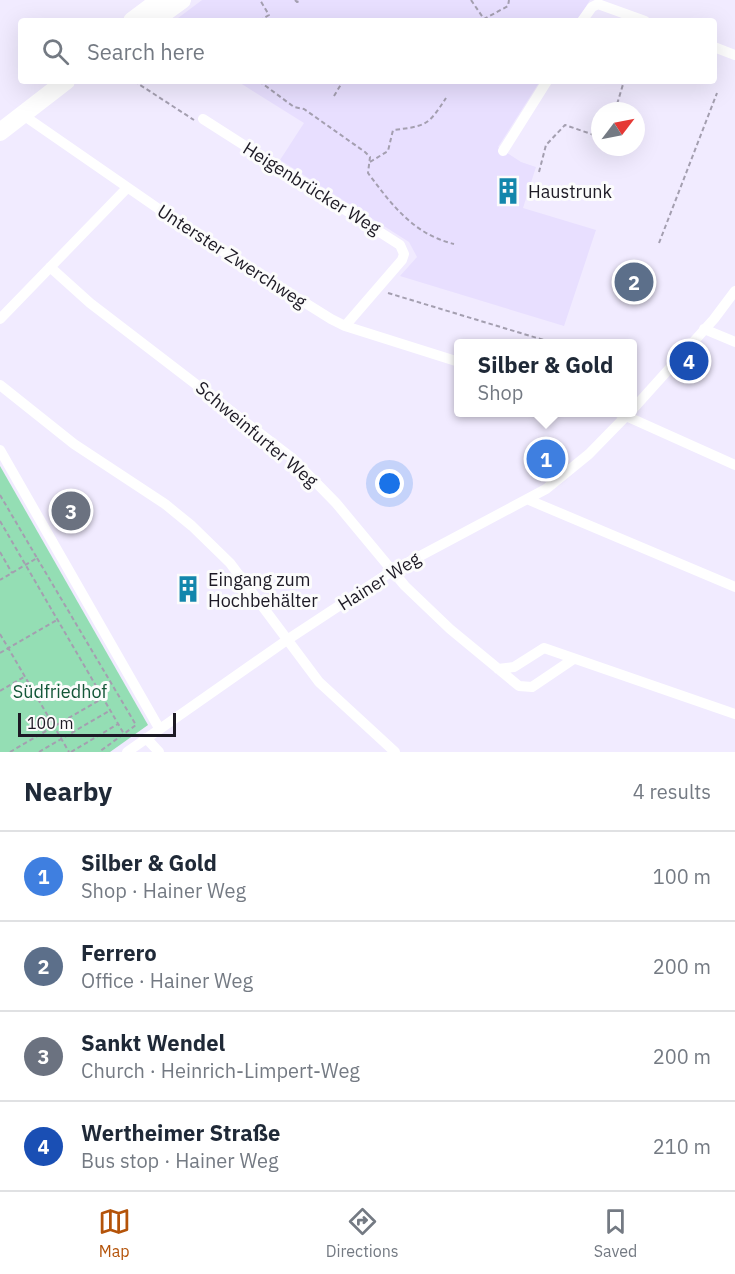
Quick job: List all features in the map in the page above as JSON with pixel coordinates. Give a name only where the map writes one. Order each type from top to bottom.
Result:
[{"type":"main road","points":[[136,18],[160,0]]},
{"type":"main road","points":[[157,18],[182,0]]},
{"type":"main road","points":[[0,132],[62,84]]},
{"type":"street","points":[[584,18],[592,7],[598,4],[637,18]]},
{"type":"street","points":[[717,48],[735,55]]},
{"type":"street","points":[[503,151],[545,84]]},
{"type":"street","name":"Unterster Zwerchweg","points":[[23,115],[192,232],[345,326],[454,360]]},
{"type":"street","name":"Heigenbrücker Weg","points":[[203,119],[398,241],[403,251],[402,260],[345,326]]},
{"type":"street","points":[[0,319],[127,188]]},
{"type":"street","name":"Schweinfurter Weg","points":[[50,267],[90,303],[291,458],[336,503],[392,571],[450,629],[498,669],[526,689],[572,660]]},
{"type":"street","name":"Hainer Weg","points":[[637,401],[704,329],[735,291]]},
{"type":"street","points":[[704,329],[735,342]]},
{"type":"street","points":[[0,385],[74,444],[165,504],[192,526],[230,563],[319,682],[395,752]]},
{"type":"street","name":"Hainer Weg","points":[[127,752],[287,640],[392,571],[529,501],[569,471],[622,417]]},
{"type":"street","points":[[637,417],[735,465]]},
{"type":"street","points":[[0,450],[159,728]]},
{"type":"street","points":[[529,501],[735,587]]},
{"type":"street","points":[[498,669],[514,667],[544,648],[572,660],[735,714]]},
{"type":"street","points":[[146,738],[159,752]]},
{"type":"path","points":[[260,0],[269,15],[264,18]]},
{"type":"path","points":[[295,0],[297,2],[301,0]]},
{"type":"path","points":[[471,0],[483,18]]},
{"type":"path","points":[[486,18],[508,6],[509,0]]},
{"type":"path","points":[[140,84],[195,120],[203,119]]},
{"type":"path","points":[[263,84],[365,152],[370,157],[368,173],[400,216],[435,239],[454,244]]},
{"type":"path","points":[[334,96],[341,84]]},
{"type":"path","points":[[618,102],[623,84]]},
{"type":"path","points":[[659,243],[717,93]]},
{"type":"path","points":[[370,162],[388,151],[393,130],[416,127],[431,122],[446,98]]},
{"type":"path","points":[[539,172],[546,144],[565,125],[591,134]]},
{"type":"path","points":[[377,290],[540,339]]},
{"type":"path","points":[[0,495],[136,725],[99,752]]},
{"type":"path","points":[[0,521],[124,734]]},
{"type":"path","points":[[0,552],[12,573]]},
{"type":"path","points":[[0,580],[37,558]]},
{"type":"path","points":[[0,653],[57,620]]},
{"type":"path","points":[[0,634],[70,752],[118,724]]},
{"type":"path","points":[[0,691],[25,676]]},
{"type":"path","points":[[10,752],[103,698]]},
{"type":"path","points":[[39,752],[110,710]]},
{"type":"shaded area","points":[[202,0],[590,0],[579,18],[178,18]]},
{"type":"shaded area","points":[[242,84],[538,84],[498,147],[521,162],[536,167],[523,208],[596,230],[564,326],[400,276],[417,257],[409,242],[280,160],[304,123]]},
{"type":"green space","name":"Südfriedhof","points":[[0,466],[148,725],[110,752],[0,752]]},
{"type":"place","name":"Haustrunk","points":[[508,191]]},
{"type":"place","name":"Ferrero","points":[[634,282]]},
{"type":"place","name":"Wertheimer Straße","points":[[689,361]]},
{"type":"place","name":"Silber & Gold","points":[[546,459]]},
{"type":"place","name":"Sankt Wendel","points":[[71,511]]},
{"type":"place","name":"Eingang zum Hochbehälter","points":[[188,589]]}]
